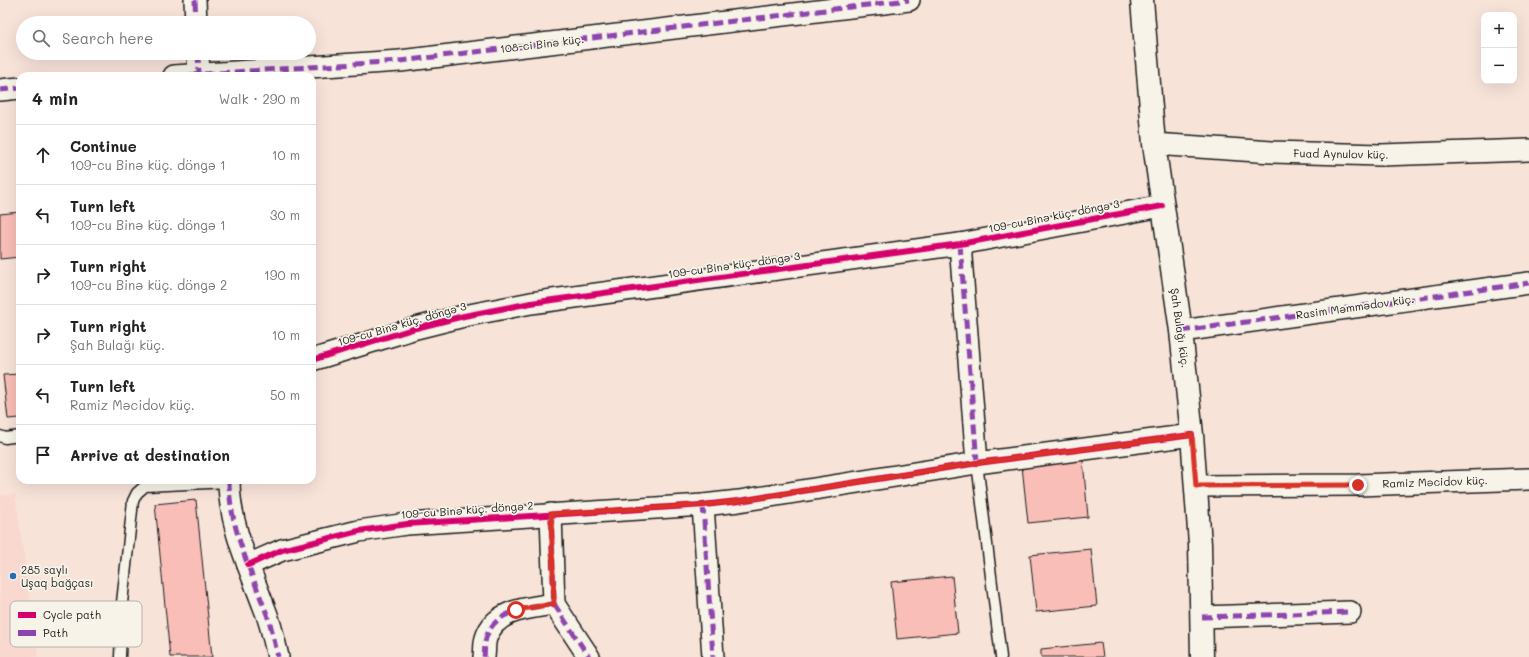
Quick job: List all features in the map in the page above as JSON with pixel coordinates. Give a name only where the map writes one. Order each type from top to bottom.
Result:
[{"type":"street","points":[[195,0],[196,16]]},
{"type":"street","name":"108-ci Binə küç.","points":[[253,72],[400,61],[909,0]]},
{"type":"street","name":"Şah Bulağı küç.","points":[[1142,0],[1154,144],[1181,331],[1192,435],[1202,617],[1202,657]]},
{"type":"street","points":[[198,60],[199,72]]},
{"type":"street","points":[[0,90],[16,88]]},
{"type":"street","name":"Fuad Aynulov küç.","points":[[1154,144],[1288,152],[1381,155],[1529,150]]},
{"type":"street","name":"109-cu Binə küç. döngə 3","points":[[316,359],[416,328],[464,316],[531,303],[960,244],[1162,206]]},
{"type":"street","points":[[960,244],[977,463]]},
{"type":"street","name":"Rasim Məmmədov küç.","points":[[1181,331],[1529,283]]},
{"type":"street","name":"109-cu Binə küç. döngə 2","points":[[248,565],[282,550],[359,531],[407,524],[703,505],[739,501],[977,463],[1192,435]]},
{"type":"street","name":"Ramiz Məcidov küç.","points":[[1196,486],[1358,485],[1529,479]]},
{"type":"street","points":[[229,484],[232,510],[237,533],[265,608],[278,657]]},
{"type":"street","points":[[703,505],[712,657]]},
{"type":"street","points":[[551,514],[554,604],[589,657]]},
{"type":"street","points":[[484,657],[486,638],[502,616],[516,610],[554,604]]},
{"type":"street","points":[[1202,617],[1350,612]]},
{"type":"lane","points":[[0,436],[5,438],[16,437]]},
{"type":"lane","points":[[977,463],[1001,657]]},
{"type":"lane","points":[[122,601],[133,501],[137,493],[145,486],[179,484]]},
{"type":"lane","points":[[120,647],[120,657]]},
{"type":"shaded area","name":"285 saylı Uşaq bağçası","points":[[15,494],[30,601],[10,601],[10,647],[37,647],[38,657],[0,657],[0,496]]},
{"type":"building","points":[[16,212],[16,257],[0,259],[0,214]]},
{"type":"building","points":[[16,374],[16,418],[8,419],[3,375]]},
{"type":"building","points":[[1083,460],[1088,517],[1028,523],[1022,466]]},
{"type":"building","points":[[196,500],[212,657],[170,657],[155,504]]},
{"type":"building","points":[[1091,549],[1097,606],[1036,612],[1030,555]]},
{"type":"building","points":[[952,576],[958,633],[897,639],[891,582]]},
{"type":"building","points":[[1101,643],[1103,657],[1041,657],[1041,649]]},
{"type":"marked path","points":[[195,0],[196,16]]},
{"type":"marked path","points":[[234,72],[400,61],[909,0]]},
{"type":"marked path","points":[[198,60],[199,72]]},
{"type":"marked path","points":[[0,90],[16,88]]},
{"type":"marked path","points":[[960,244],[977,463]]},
{"type":"marked path","points":[[1181,331],[1529,283]]},
{"type":"marked path","points":[[229,484],[232,513],[236,529],[246,561],[269,619],[278,657]]},
{"type":"marked path","points":[[703,505],[713,657]]},
{"type":"marked path","points":[[484,657],[486,638],[490,628],[497,621],[505,616],[524,609],[554,604],[551,514]]},
{"type":"marked path","points":[[554,604],[589,657]]},
{"type":"marked path","points":[[1202,617],[1350,612]]},
{"type":"cycle path","points":[[316,359],[416,328],[464,316],[531,303],[960,244],[1162,206]]},
{"type":"cycle path","points":[[248,565],[282,550],[359,531],[407,524],[703,505],[739,501],[977,463],[1192,435]]},
{"type":"place","name":"285 saylı Uşaq bağçası","points":[[13,576]]},
{"type":"route","points":[[516,610],[554,604],[551,514],[703,505],[739,501],[977,463],[1192,435],[1196,486],[1358,485]]}]
